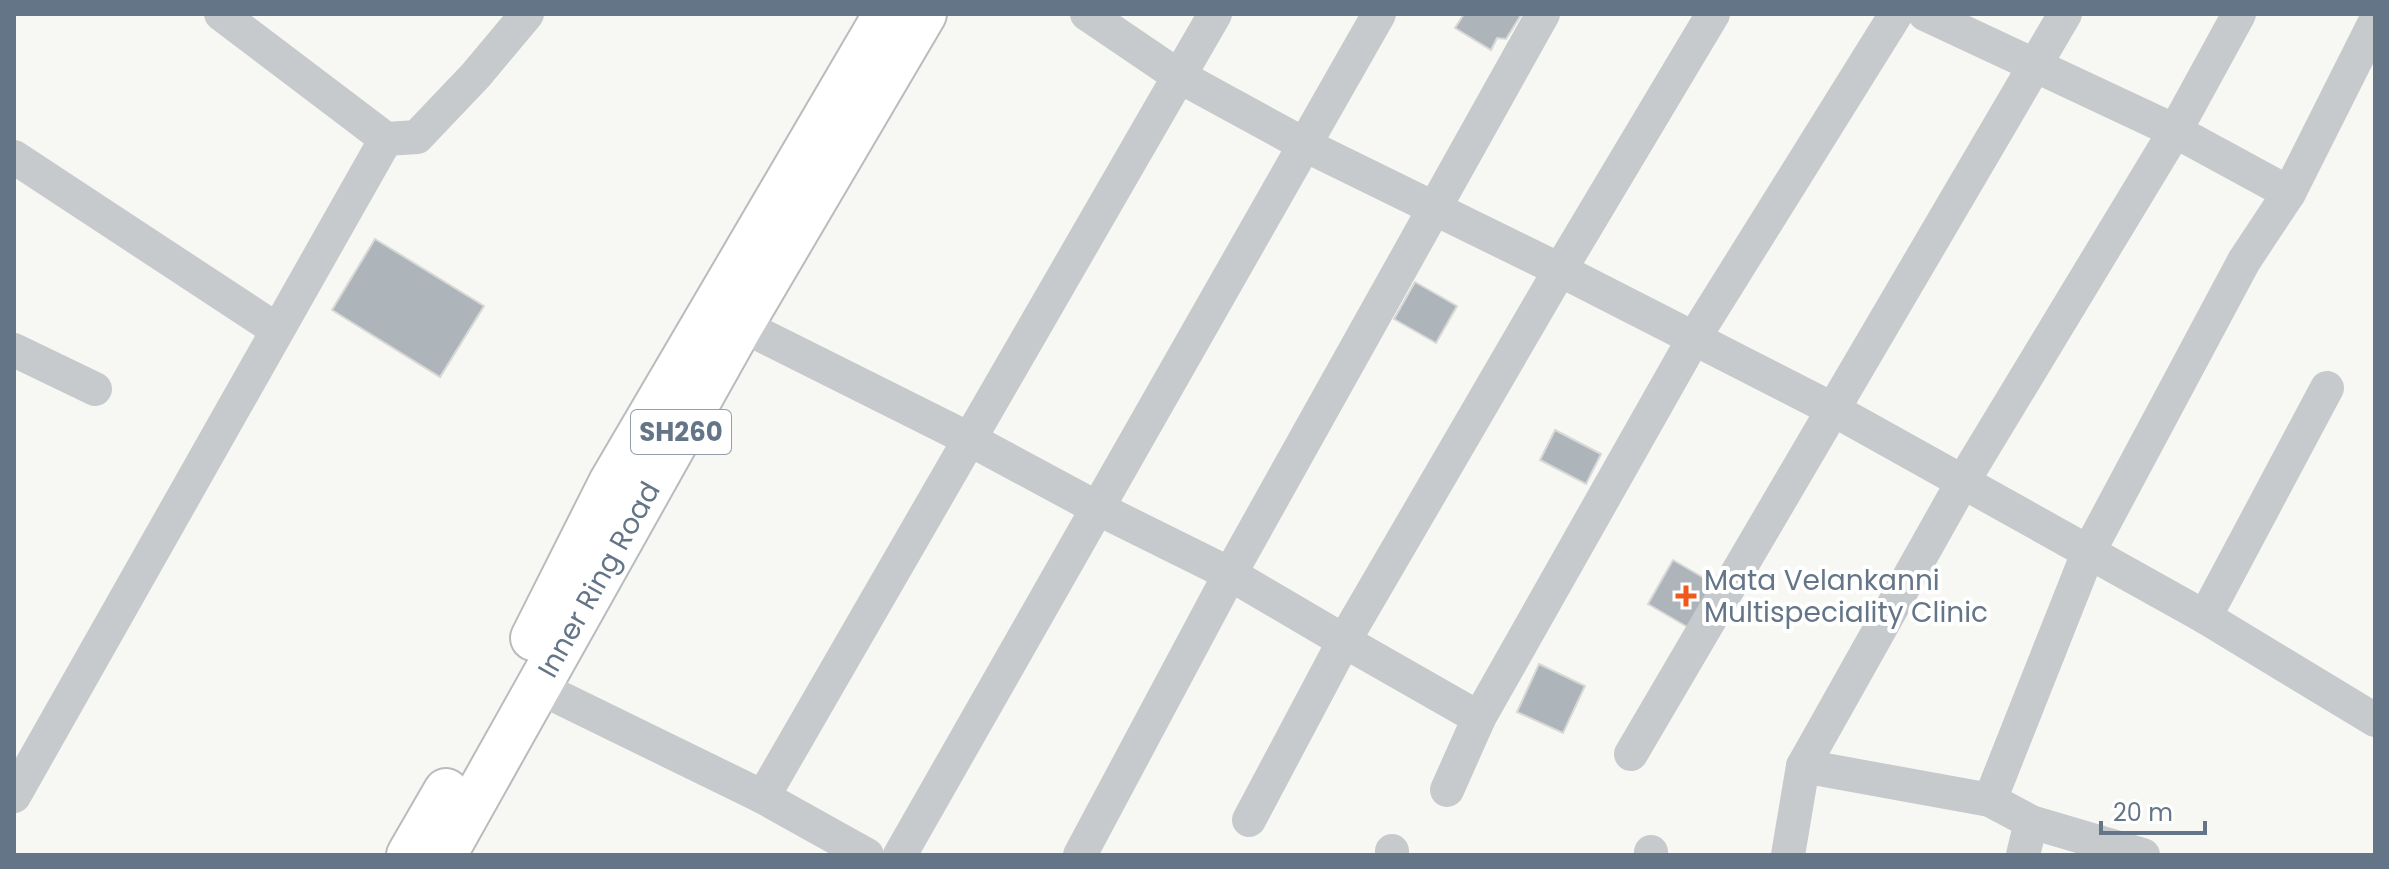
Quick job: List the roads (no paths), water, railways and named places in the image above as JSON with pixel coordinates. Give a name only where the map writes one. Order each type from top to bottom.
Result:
[{"type":"highway","name":"Inner Ring Road","points":[[409,855],[516,671],[611,483],[886,14]]},
{"type":"highway","name":"Inner Ring Road","points":[[444,855],[741,325],[924,14]]},
{"type":"street","points":[[221,14],[386,139],[417,137],[476,75],[527,14]]},
{"type":"street","points":[[1087,14],[1177,75],[1305,145],[1560,270],[1834,410],[2205,617],[2375,720]]},
{"type":"street","points":[[763,797],[1177,75],[1215,14]]},
{"type":"street","points":[[900,855],[1379,14]]},
{"type":"street","points":[[1080,855],[1230,574],[1543,14]]},
{"type":"street","points":[[1249,820],[1344,641],[1713,14]]},
{"type":"street","points":[[1447,790],[1479,718],[1694,338],[1896,14]]},
{"type":"street","points":[[1925,14],[2175,131],[2289,193]]},
{"type":"street","points":[[1631,754],[2065,14]]},
{"type":"street","points":[[1788,855],[1803,766],[1962,483],[2175,131],[2239,14]]},
{"type":"street","points":[[1990,800],[2088,553],[2244,261],[2289,193],[2375,22]]},
{"type":"street","points":[[14,796],[386,139]]},
{"type":"street","points":[[14,157],[277,330]]},
{"type":"street","points":[[741,325],[1230,574],[1479,718]]},
{"type":"street","points":[[14,350],[95,389]]},
{"type":"street","points":[[2205,617],[2327,388]]},
{"type":"street","points":[[538,687],[763,797],[866,855]]},
{"type":"street","points":[[1803,766],[1990,800],[2031,822],[2143,855]]},
{"type":"street","points":[[2023,855],[2031,822]]},
{"type":"place","name":"Mata Velankanni Multispeciality Clinic","points":[[1686,596]]}]
